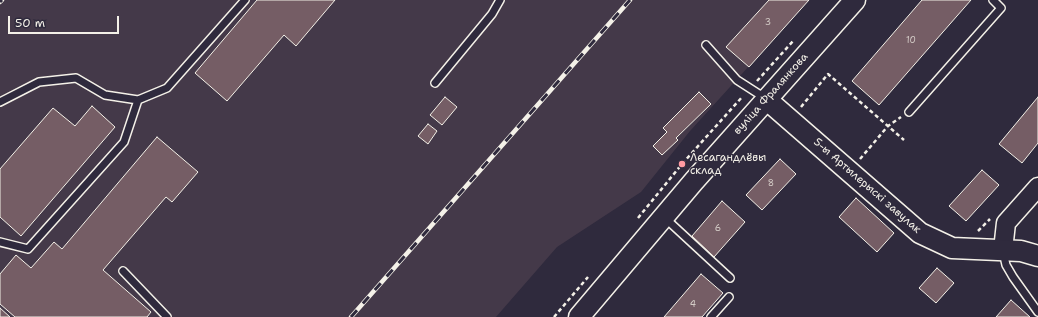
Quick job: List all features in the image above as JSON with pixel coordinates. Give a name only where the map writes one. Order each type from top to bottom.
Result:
[{"type":"main road","name":"вуліца Фралянкова","points":[[578,317],[766,99],[855,0]]},
{"type":"main road","name":"5-ы Артылерыскі завулак","points":[[766,99],[799,113],[920,232],[952,248],[1021,251],[1038,256]]},
{"type":"street","points":[[1003,250],[1006,223],[1038,187]]},
{"type":"lane","points":[[0,102],[39,82],[76,78],[105,96],[138,100],[167,88],[245,0]]},
{"type":"lane","points":[[435,83],[492,14],[500,0]]},
{"type":"lane","points":[[909,112],[1001,8],[993,0]]},
{"type":"lane","points":[[706,45],[737,80],[766,99]]},
{"type":"lane","points":[[0,242],[28,249],[124,142],[138,100]]},
{"type":"lane","points":[[664,217],[730,278]]},
{"type":"lane","points":[[1003,250],[1006,265],[1038,312]]},
{"type":"lane","points":[[123,271],[167,317]]},
{"type":"lane","points":[[711,317],[729,297]]},
{"type":"path","points":[[799,113],[828,74],[904,140]]},
{"type":"path","points":[[860,159],[888,126],[909,112]]},
{"type":"path","points":[[854,154],[865,164]]},
{"type":"path","points":[[976,234],[991,217]]},
{"type":"shaded area","points":[[0,0],[809,0],[690,131],[641,192],[557,247],[496,317],[0,317]]},
{"type":"building","points":[[257,0],[335,0],[296,46],[284,35],[227,101],[195,73]]},
{"type":"building","points":[[769,0],[809,0],[749,67],[726,47]]},
{"type":"building","points":[[922,0],[971,0],[879,105],[852,81]]},
{"type":"building","points":[[699,92],[711,104],[676,138],[678,140],[662,155],[653,146],[667,132],[663,128]]},
{"type":"building","points":[[445,97],[457,107],[442,125],[430,115]]},
{"type":"building","points":[[1038,97],[1038,143],[1022,163],[999,144]]},
{"type":"building","points":[[92,106],[115,127],[21,236],[0,217],[0,169],[53,108],[75,126]]},
{"type":"building","points":[[428,124],[437,131],[428,144],[418,136]]},
{"type":"building","points":[[157,137],[198,172],[172,202],[166,197],[103,270],[151,312],[147,317],[15,317],[0,304],[0,274],[16,255],[31,268],[54,242],[62,249]]},
{"type":"building","points":[[780,159],[796,174],[762,210],[746,195]]},
{"type":"building","points":[[982,170],[999,185],[966,221],[949,206]]},
{"type":"building","points":[[856,198],[894,233],[877,252],[839,217]]},
{"type":"building","points":[[722,201],[745,222],[714,257],[692,236]]},
{"type":"building","points":[[937,268],[954,283],[936,303],[919,288]]},
{"type":"building","points":[[701,274],[723,293],[702,317],[664,317]]},
{"type":"building","points":[[1011,300],[1030,317],[996,317]]},
{"type":"building","points":[[0,308],[10,317],[0,317]]},
{"type":"railway","points":[[351,317],[630,0]]},
{"type":"place","name":"Лесагандлёвы склад","points":[[682,164]]}]
